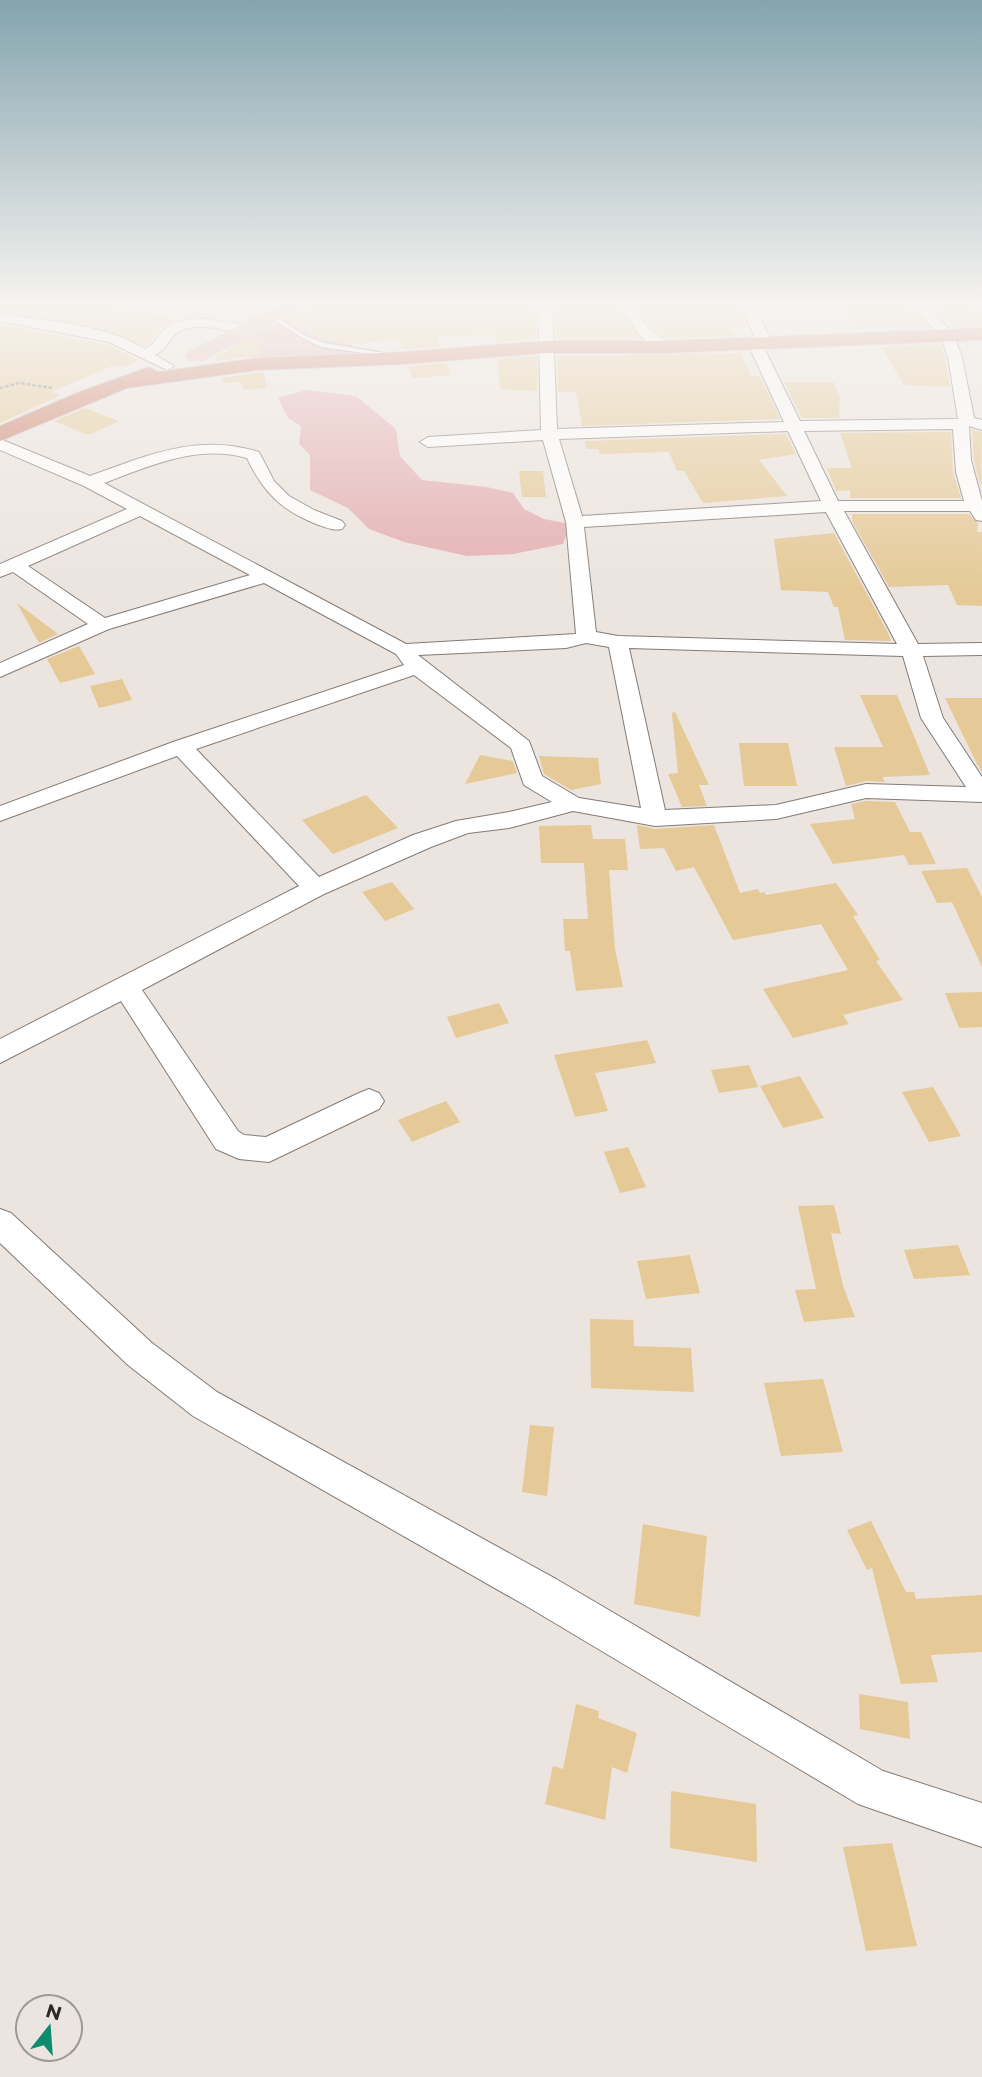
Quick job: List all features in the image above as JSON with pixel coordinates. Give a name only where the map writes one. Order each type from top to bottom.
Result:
[{"type":"highway","points":[[0,434],[78,400]]},
{"type":"street","points":[[547,400],[549,433],[575,522],[586,637]]},
{"type":"street","points":[[783,400],[832,506],[911,650],[932,718],[982,794]]},
{"type":"street","points":[[575,522],[832,506],[979,509],[961,465],[970,423],[965,400]]},
{"type":"street","points":[[428,442],[549,433],[793,425],[970,423]]},
{"type":"street","points":[[0,444],[90,482],[142,509],[268,576],[410,658],[502,728],[521,746],[532,780],[573,804],[655,818],[776,813],[866,791],[982,794]]},
{"type":"street","points":[[90,482],[190,450],[233,448],[253,456],[262,475],[281,498],[303,512],[336,525]]},
{"type":"street","points":[[7,568],[142,509]]},
{"type":"street","points":[[7,568],[102,625]]},
{"type":"street","points":[[0,671],[102,625],[268,576]]},
{"type":"street","points":[[0,814],[410,658],[566,642],[586,637],[618,642],[911,650],[982,649]]},
{"type":"street","points":[[618,642],[655,818]]},
{"type":"street","points":[[181,747],[315,888]]},
{"type":"street","points":[[0,1052],[315,888],[422,841],[464,826],[509,820],[573,804]]},
{"type":"street","points":[[125,986],[227,1140],[239,1147],[269,1150],[369,1101]]},
{"type":"street","points":[[0,1223],[140,1354],[205,1405],[542,1592],[873,1789],[982,1825]]},
{"type":"shaded area","points":[[279,400],[361,400],[396,429],[400,456],[422,480],[487,487],[513,493],[524,509],[544,519],[570,524],[563,544],[513,554],[467,556],[404,542],[369,529],[348,508],[310,490],[310,455],[299,444],[301,426],[288,418]]},
{"type":"building","points":[[0,400],[50,400],[0,423]]},
{"type":"building","points":[[577,400],[771,400],[780,419],[582,426]]},
{"type":"building","points":[[793,400],[840,400],[839,418],[802,418]]},
{"type":"building","points":[[85,408],[119,421],[88,435],[54,421]]},
{"type":"building","points":[[972,430],[982,432],[981,489],[974,460]]},
{"type":"building","points":[[951,432],[953,472],[961,498],[850,498],[850,490],[836,491],[827,468],[852,468],[840,433]]},
{"type":"building","points":[[786,434],[796,454],[759,460],[787,496],[703,503],[684,471],[677,471],[669,452],[600,454],[598,449],[586,449],[585,441]]},
{"type":"building","points":[[519,471],[543,471],[546,497],[522,497]]},
{"type":"building","points":[[852,514],[969,514],[978,523],[977,532],[982,532],[982,606],[957,605],[948,585],[889,587],[852,521]]},
{"type":"building","points":[[834,533],[891,641],[845,640],[838,607],[834,607],[828,592],[781,590],[774,539]]},
{"type":"building","points":[[17,603],[58,634],[39,643]]},
{"type":"building","points":[[79,646],[95,674],[60,683],[47,659]]},
{"type":"building","points":[[122,679],[132,700],[99,708],[90,686]]},
{"type":"building","points":[[860,695],[897,695],[930,775],[882,777],[885,782],[866,781],[846,786],[834,747],[883,747]]},
{"type":"building","points":[[945,698],[982,698],[982,772],[977,764]]},
{"type":"building","points":[[675,712],[709,785],[699,785],[707,806],[682,807],[668,774],[678,773],[672,713]]},
{"type":"building","points":[[739,743],[788,743],[797,786],[744,786]]},
{"type":"building","points":[[480,755],[513,761],[517,773],[465,784]]},
{"type":"building","points":[[539,756],[598,758],[601,784],[571,790],[544,774]]},
{"type":"building","points":[[366,795],[398,828],[333,854],[302,820]]},
{"type":"building","points":[[866,801],[895,802],[910,832],[921,832],[936,864],[909,865],[904,855],[833,864],[810,824],[855,819],[851,804]]},
{"type":"building","points":[[591,825],[593,839],[625,839],[628,870],[609,870],[615,949],[623,987],[576,991],[570,951],[565,951],[563,919],[588,919],[584,863],[541,863],[539,826]]},
{"type":"building","points":[[637,825],[655,829],[714,825],[740,893],[758,889],[766,895],[836,883],[858,915],[853,916],[880,960],[876,961],[903,1000],[843,1015],[849,1024],[793,1038],[763,989],[848,970],[821,924],[733,940],[694,867],[676,871],[664,848],[640,849]]},
{"type":"building","points":[[967,868],[982,897],[982,967],[952,902],[937,903],[921,871]]},
{"type":"building","points":[[392,882],[414,909],[385,921],[362,892]]},
{"type":"building","points":[[982,992],[982,1027],[959,1028],[945,993]]},
{"type":"building","points":[[499,1003],[509,1023],[456,1038],[447,1017]]},
{"type":"building","points":[[647,1040],[656,1063],[595,1073],[608,1111],[575,1117],[554,1055]]},
{"type":"building","points":[[749,1065],[758,1087],[719,1093],[711,1070]]},
{"type":"building","points":[[800,1076],[824,1118],[783,1128],[760,1086]]},
{"type":"building","points":[[933,1087],[961,1136],[929,1142],[902,1092]]},
{"type":"building","points":[[446,1101],[460,1122],[412,1142],[398,1120]]},
{"type":"building","points":[[628,1147],[646,1187],[620,1193],[604,1152]]},
{"type":"building","points":[[834,1205],[841,1234],[831,1233],[843,1286],[855,1317],[804,1322],[795,1290],[816,1289],[798,1206]]},
{"type":"building","points":[[958,1245],[970,1275],[914,1279],[904,1250]]},
{"type":"building","points":[[690,1255],[700,1293],[646,1299],[637,1261]]},
{"type":"building","points":[[590,1319],[633,1320],[634,1346],[691,1348],[694,1392],[591,1388]]},
{"type":"building","points":[[823,1379],[843,1452],[781,1456],[764,1383]]},
{"type":"building","points":[[530,1425],[554,1427],[547,1496],[522,1492]]},
{"type":"building","points":[[871,1521],[906,1592],[914,1592],[916,1599],[982,1595],[982,1652],[931,1655],[938,1682],[901,1684],[872,1568],[867,1570],[847,1530]]},
{"type":"building","points":[[643,1524],[707,1536],[700,1617],[634,1604]]},
{"type":"building","points":[[859,1694],[908,1702],[910,1739],[860,1729]]},
{"type":"building","points":[[576,1704],[599,1711],[598,1718],[637,1733],[627,1773],[612,1767],[605,1820],[545,1804],[553,1766],[563,1769]]},
{"type":"building","points":[[671,1791],[756,1804],[757,1862],[670,1848]]},
{"type":"building","points":[[892,1843],[917,1946],[866,1951],[843,1847]]}]
